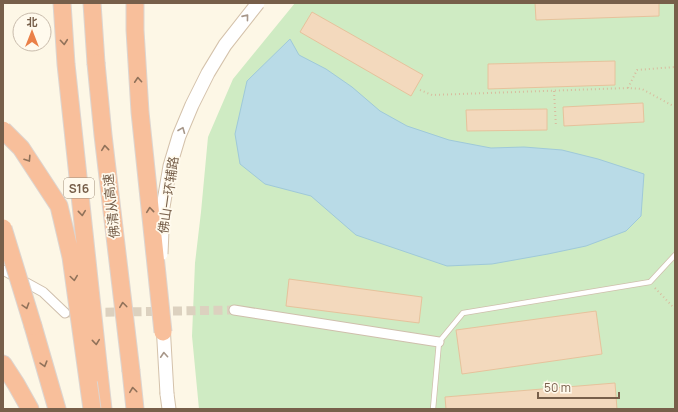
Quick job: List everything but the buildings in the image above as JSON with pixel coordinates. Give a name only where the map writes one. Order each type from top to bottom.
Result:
[{"type":"highway","name":"S16","points":[[62,3],[66,64],[103,409]]},
{"type":"highway","name":"佛清从高速","points":[[92,3],[104,143],[135,409]]},
{"type":"highway","points":[[96,63],[100,3]]},
{"type":"highway","points":[[135,3],[135,30],[140,112],[163,332]]},
{"type":"highway","points":[[3,130],[21,148],[58,206],[71,257],[92,409]]},
{"type":"highway","points":[[3,228],[57,409]]},
{"type":"highway","points":[[3,364],[30,409]]},
{"type":"main road","name":"佛山一环辅路","points":[[169,409],[163,332],[161,249],[164,207],[170,166],[179,136],[208,73],[225,45],[258,3]]},
{"type":"street","points":[[3,270],[43,292],[66,312]]},
{"type":"street","points":[[234,310],[439,342]]},
{"type":"lane","points":[[433,409],[439,342],[463,313],[650,282],[675,255]]},
{"type":"path","points":[[628,88],[637,70],[675,67]]},
{"type":"path","points":[[420,90],[432,95],[628,88],[642,89],[675,107]]},
{"type":"path","points":[[554,91],[556,127]]},
{"type":"path","points":[[650,282],[675,309]]},
{"type":"green space","points":[[295,3],[675,3],[675,409],[199,409],[192,336],[195,263],[208,137],[233,79]]},
{"type":"water","points":[[290,39],[299,55],[326,69],[352,87],[380,111],[407,126],[449,140],[491,148],[524,147],[562,150],[598,159],[644,174],[641,216],[626,231],[586,246],[492,264],[447,266],[356,235],[311,196],[265,184],[240,164],[235,134],[247,81]]},
{"type":"tunnel","points":[[65,313],[234,310]]}]
